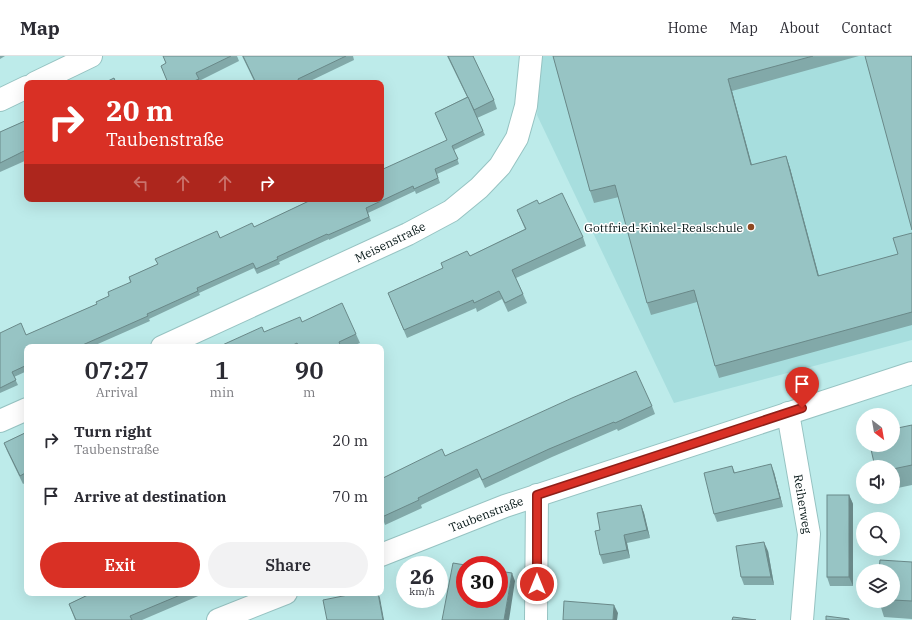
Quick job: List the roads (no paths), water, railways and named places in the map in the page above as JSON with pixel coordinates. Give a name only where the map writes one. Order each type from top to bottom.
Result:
[{"type":"street","points":[[41,80],[91,56]]},
{"type":"street","name":"Meisenstraße","points":[[169,344],[408,234],[451,211],[479,188],[500,166],[517,138],[526,106],[531,56]]},
{"type":"street","points":[[0,100],[24,88]]},
{"type":"street","name":"Taubenstraße","points":[[384,554],[505,506],[537,495],[912,373]]},
{"type":"street","points":[[0,421],[24,410]]},
{"type":"street","name":"Reiherweg","points":[[788,413],[809,534],[802,620]]},
{"type":"street","points":[[536,620],[537,495]]},
{"type":"street","points":[[218,620],[278,596]]},
{"type":"place","name":"Gottfried-Kinkel-Realschule","points":[[751,227]]}]
